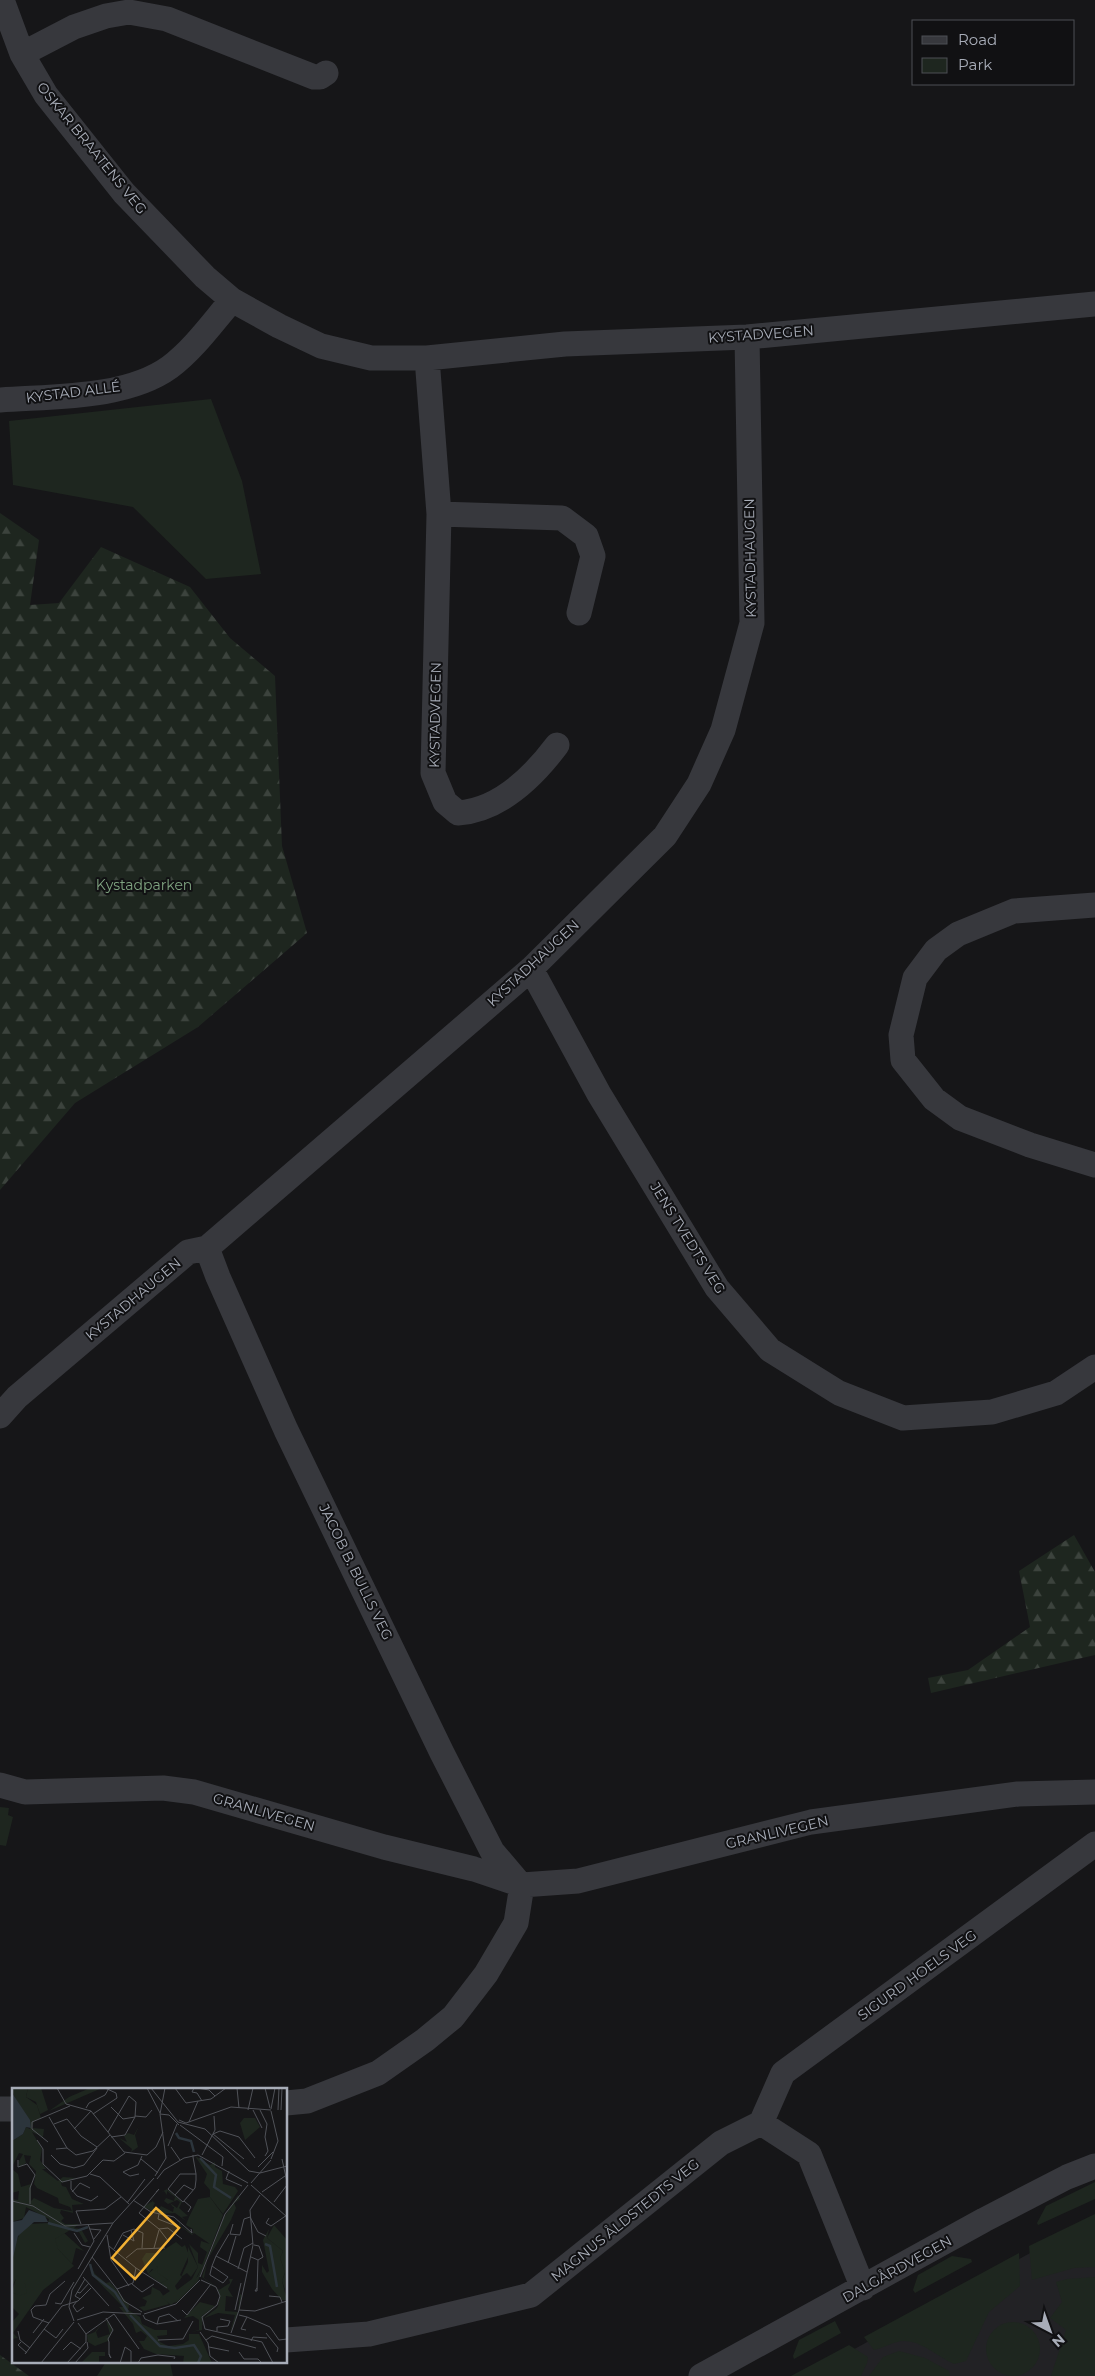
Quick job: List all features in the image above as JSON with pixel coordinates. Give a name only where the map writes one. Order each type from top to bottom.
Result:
[{"type":"street","name":"OSKAR BRAATENS VEG","points":[[2,0],[22,54],[46,96],[124,192],[205,277],[232,300]]},
{"type":"street","points":[[22,54],[74,27],[106,16],[129,12],[167,19],[314,77],[326,73]]},
{"type":"street","name":"KYSTADVEGEN","points":[[232,300],[278,326],[321,346],[370,358],[427,358],[565,344],[748,337],[1095,304]]},
{"type":"street","name":"KYSTAD ALLÉ","points":[[0,400],[101,392],[138,384],[170,367],[201,336],[232,300]]},
{"type":"street","name":"KYSTADHAUGEN","points":[[0,1416],[17,1398],[188,1252],[207,1248],[531,968],[664,836],[699,784],[723,730],[752,623],[748,337]]},
{"type":"street","name":"KYSTADVEGEN","points":[[427,358],[439,514],[433,773],[445,802],[458,813],[476,812],[500,801],[542,764],[557,744]]},
{"type":"street","points":[[439,514],[562,518],[586,536],[593,556],[578,613]]},
{"type":"street","points":[[1095,904],[1014,911],[958,934],[936,950],[915,978],[901,1035],[903,1060],[934,1099],[960,1118],[1030,1145],[1095,1165]]},
{"type":"street","name":"JENS TVEDTS VEG","points":[[531,968],[599,1094],[712,1280],[770,1350],[839,1393],[903,1418],[992,1412],[1056,1393],[1095,1367]]},
{"type":"street","name":"JACOB B. BULLS VEG","points":[[207,1248],[286,1430],[442,1753],[492,1851],[522,1885]]},
{"type":"street","name":"GRANLIVEGEN","points":[[0,1785],[24,1792],[163,1788],[194,1792],[384,1847],[474,1869],[522,1885],[578,1881],[811,1822],[1018,1794],[1095,1792]]},
{"type":"street","name":"SIGURD HOELS VEG","points":[[761,2123],[783,2072],[1095,1844]]},
{"type":"street","points":[[288,2103],[307,2101],[378,2073],[425,2040],[453,2017],[486,1974],[516,1923],[522,1885]]},
{"type":"street","points":[[761,2123],[809,2154],[864,2288]]},
{"type":"street","name":"MAGNUS ÅLDSTEDTS VEG","points":[[288,2340],[369,2334],[532,2295],[721,2143],[761,2123]]},
{"type":"street","name":"DALGÅRDVEGEN","points":[[701,2376],[864,2288],[984,2220],[1095,2166]]},
{"type":"shaded area","points":[[1095,2221],[1095,2376],[805,2376],[1043,2246]]},
{"type":"green space","points":[[211,399],[242,481],[261,574],[206,579],[133,507],[13,485],[9,421]]},
{"type":"green space","name":"Kystadparken","points":[[0,513],[39,540],[30,605],[59,603],[101,547],[190,587],[230,638],[275,676],[282,846],[307,933],[198,1027],[75,1103],[0,1190]]},
{"type":"green space","points":[[1074,1535],[1095,1572],[1095,1655],[931,1693],[928,1678],[968,1670],[1030,1627],[1019,1571]]},
{"type":"green space","points":[[0,1807],[9,1808],[8,1815],[13,1817],[6,1846],[0,1845]]},
{"type":"green space","points":[[1095,2182],[1095,2199],[1038,2225],[1037,2223],[1046,2206]]},
{"type":"green space","points":[[1095,2214],[1095,2267],[1074,2268],[1032,2280],[1029,2246]]},
{"type":"green space","points":[[1019,2253],[1020,2286],[989,2312],[966,2361],[954,2364],[924,2346],[904,2341],[874,2350],[864,2337]]},
{"type":"green space","points":[[952,2256],[971,2259],[972,2262],[915,2293],[913,2290],[918,2275]]},
{"type":"green space","points":[[1095,2277],[1095,2376],[1051,2376],[1066,2330],[1050,2318],[1062,2302],[1056,2282],[1067,2279]]},
{"type":"green space","points":[[835,2321],[841,2333],[794,2359],[793,2356],[799,2340]]},
{"type":"green space","points":[[1013,2322],[1023,2324],[1032,2330],[1038,2339],[1040,2349],[1038,2359],[1032,2368],[1023,2374],[1013,2376],[1003,2374],[994,2368],[988,2359],[986,2349],[988,2339],[994,2330],[1003,2324]]},
{"type":"green space","points":[[849,2345],[868,2357],[861,2376],[791,2376]]},
{"type":"green space","points":[[899,2351],[925,2358],[949,2371],[950,2376],[869,2376],[883,2357]]},
{"type":"green space","points":[[0,2355],[29,2376],[0,2376]]},
{"type":"green space","points":[[105,2364],[170,2364],[173,2376],[97,2376]]}]
